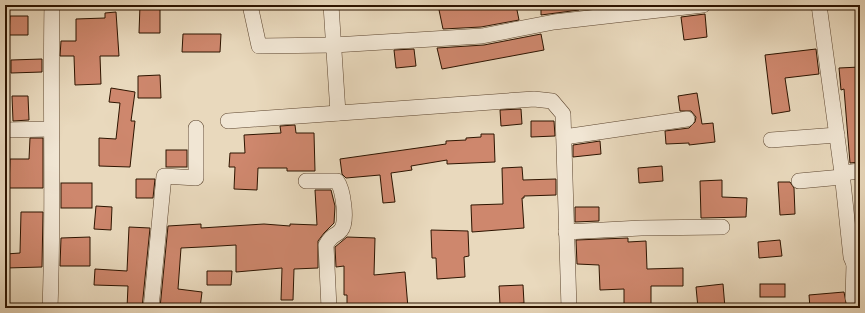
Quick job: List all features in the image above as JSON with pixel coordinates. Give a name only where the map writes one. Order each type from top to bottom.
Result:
[{"type":"street","points":[[50,308],[52,244],[50,129],[52,5]]},
{"type":"street","points":[[250,5],[259,46],[334,45],[482,36],[554,22],[704,5]]},
{"type":"street","points":[[331,5],[338,113]]},
{"type":"street","points":[[819,5],[837,135],[851,257],[857,265],[853,298],[856,308]]},
{"type":"street","points":[[228,121],[534,99],[552,101],[563,114],[569,308]]},
{"type":"street","points":[[564,137],[687,119]]},
{"type":"street","points":[[151,308],[164,176],[196,178],[196,128]]},
{"type":"street","points":[[5,130],[50,129]]},
{"type":"street","points":[[771,140],[837,135]]},
{"type":"street","points":[[799,181],[860,171]]},
{"type":"street","points":[[306,181],[337,181],[341,187],[344,223],[341,231],[330,236],[326,245],[330,308]]},
{"type":"street","points":[[566,232],[641,228],[722,227]]},
{"type":"building","points":[[140,5],[160,5],[160,33],[139,33]]},
{"type":"building","points":[[438,5],[516,5],[519,20],[481,27],[443,29]]},
{"type":"building","points":[[541,5],[578,5],[579,10],[541,15]]},
{"type":"building","points":[[116,12],[119,56],[100,56],[101,84],[75,85],[74,56],[60,56],[61,41],[76,41],[76,19],[105,18],[105,13]]},
{"type":"building","points":[[705,14],[707,37],[684,40],[681,17]]},
{"type":"building","points":[[10,16],[28,16],[28,35],[9,35]]},
{"type":"building","points":[[183,34],[221,34],[220,52],[182,52]]},
{"type":"building","points":[[541,34],[544,50],[442,69],[437,48],[484,45]]},
{"type":"building","points":[[414,49],[416,66],[396,68],[394,50]]},
{"type":"building","points":[[816,49],[819,74],[785,78],[790,111],[772,114],[765,55]]},
{"type":"building","points":[[42,59],[42,72],[11,73],[11,60]]},
{"type":"building","points":[[860,67],[860,162],[850,163],[844,89],[841,90],[839,68]]},
{"type":"building","points":[[160,75],[161,98],[138,98],[138,76]]},
{"type":"building","points":[[111,88],[135,92],[131,121],[135,121],[130,167],[99,166],[99,138],[116,139],[120,103],[109,102]]},
{"type":"building","points":[[697,93],[702,124],[713,123],[715,142],[689,145],[689,143],[666,144],[665,131],[689,128],[695,122],[696,117],[691,111],[680,111],[678,96]]},
{"type":"building","points":[[12,96],[28,96],[29,120],[13,121]]},
{"type":"building","points":[[521,109],[522,124],[501,126],[500,110]]},
{"type":"building","points":[[531,121],[554,121],[555,136],[531,137]]},
{"type":"building","points":[[295,125],[296,133],[314,133],[315,171],[287,171],[287,168],[258,168],[257,190],[234,189],[235,167],[229,167],[230,153],[245,153],[244,135],[281,133],[280,126]]},
{"type":"building","points":[[481,134],[494,134],[495,162],[447,164],[447,160],[411,166],[412,170],[391,173],[395,202],[383,203],[380,175],[346,178],[342,174],[340,159],[446,144],[446,141],[466,140],[466,138],[481,137]]},
{"type":"building","points":[[30,138],[43,138],[43,188],[9,188],[10,159],[29,159]]},
{"type":"building","points":[[600,141],[601,154],[573,157],[573,145]]},
{"type":"building","points":[[166,150],[187,150],[187,167],[166,167]]},
{"type":"building","points":[[662,166],[663,181],[639,183],[638,168]]},
{"type":"building","points":[[522,167],[523,180],[556,179],[556,195],[524,196],[524,198],[522,198],[524,228],[472,232],[471,205],[503,204],[502,168]]},
{"type":"building","points":[[136,179],[155,179],[153,198],[136,198]]},
{"type":"building","points":[[722,180],[722,197],[747,198],[746,217],[701,218],[700,181]]},
{"type":"building","points":[[778,182],[790,182],[794,188],[795,214],[780,215]]},
{"type":"building","points":[[61,183],[92,183],[92,208],[61,208]]},
{"type":"building","points":[[315,190],[331,190],[335,206],[334,223],[318,241],[318,268],[294,269],[293,300],[281,300],[282,268],[236,272],[236,245],[181,248],[178,289],[202,292],[200,308],[160,308],[168,226],[201,224],[201,228],[264,224],[290,226],[290,224],[317,225]]},
{"type":"building","points":[[96,206],[112,207],[111,230],[94,229]]},
{"type":"building","points":[[575,207],[599,207],[599,221],[575,222]]},
{"type":"building","points":[[21,212],[43,212],[42,267],[6,268],[6,254],[20,253]]},
{"type":"building","points":[[129,227],[150,228],[142,308],[127,308],[128,286],[94,285],[95,269],[127,271]]},
{"type":"building","points":[[431,230],[468,231],[469,256],[464,257],[465,277],[437,279],[436,258],[432,258]]},
{"type":"building","points":[[90,237],[90,266],[60,266],[61,238]]},
{"type":"building","points":[[347,237],[375,238],[374,275],[405,272],[408,308],[347,308],[347,295],[344,295],[344,266],[336,267],[335,247]]},
{"type":"building","points":[[628,238],[628,242],[646,241],[647,269],[683,268],[683,286],[651,286],[651,308],[624,308],[624,289],[600,290],[599,265],[577,264],[576,240]]},
{"type":"building","points":[[780,240],[782,256],[759,258],[758,242]]},
{"type":"building","points":[[207,271],[232,271],[231,285],[207,285]]},
{"type":"building","points":[[723,284],[725,308],[698,308],[696,287]]},
{"type":"building","points":[[760,284],[785,284],[785,297],[760,297]]},
{"type":"building","points":[[523,285],[524,303],[500,305],[499,286]]},
{"type":"building","points":[[844,292],[847,308],[810,308],[809,295]]}]
